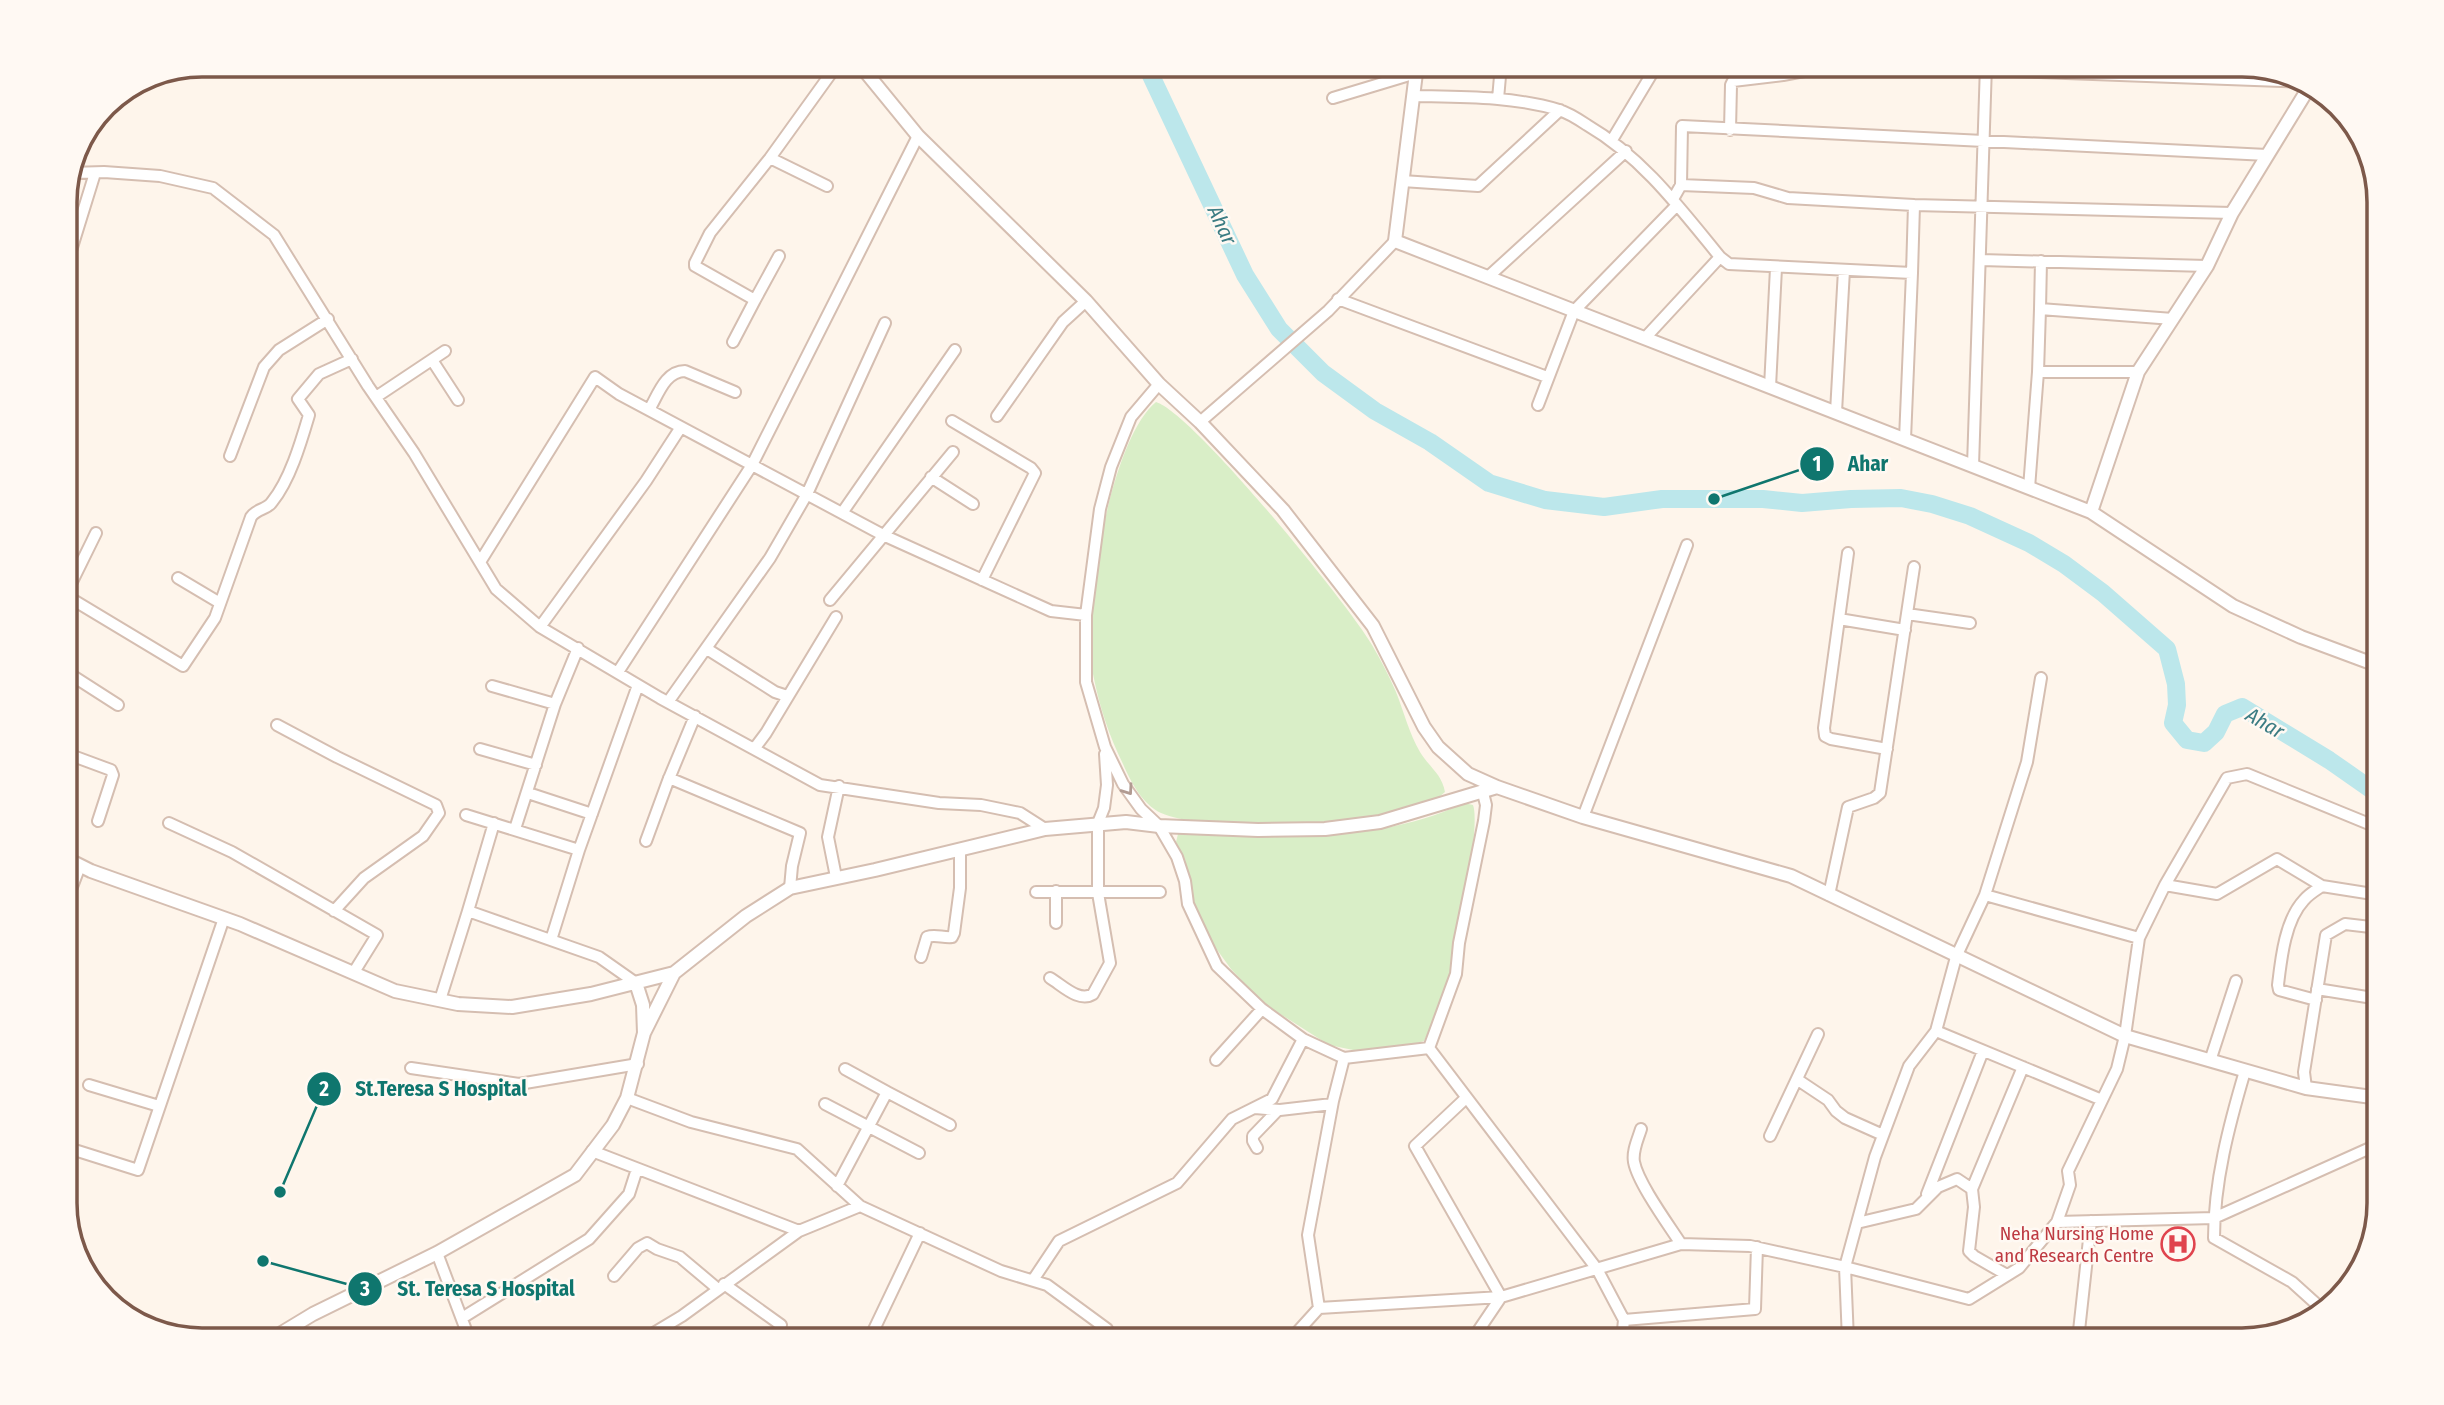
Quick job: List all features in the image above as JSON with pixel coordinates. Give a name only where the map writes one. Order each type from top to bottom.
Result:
[{"type":"street","points":[[755,300],[695,266],[695,263],[710,233],[770,158],[828,77]]},
{"type":"street","points":[[870,77],[918,136],[1086,301],[1159,384],[1200,422],[1283,510],[1373,626],[1424,727],[1438,747],[1468,774],[1583,817],[1791,876],[2125,1036],[2306,1088],[2367,1096]]},
{"type":"street","points":[[1334,97],[1393,77]]},
{"type":"street","points":[[1200,422],[1328,311],[1395,241],[1415,77]]},
{"type":"street","points":[[1498,99],[1500,77]]},
{"type":"street","points":[[1612,140],[1650,77]]},
{"type":"street","points":[[1730,130],[1733,81],[1766,77]]},
{"type":"street","points":[[1973,466],[1985,77]]},
{"type":"street","points":[[2188,77],[2275,81]]},
{"type":"street","points":[[2091,512],[2138,372],[2207,265],[2232,213],[2303,93]]},
{"type":"street","points":[[1414,96],[1498,99],[1560,110],[1626,151],[1729,264],[1912,273]]},
{"type":"street","points":[[1402,181],[1478,186],[1560,110]]},
{"type":"street","points":[[1538,405],[1574,311],[1675,202],[1681,185],[1682,126],[2267,155]]},
{"type":"street","points":[[618,672],[752,465],[918,136]]},
{"type":"street","points":[[1488,277],[1626,151]]},
{"type":"street","points":[[770,158],[827,186]]},
{"type":"street","points":[[80,173],[160,176],[214,188],[274,235],[414,453],[496,589],[540,627],[668,702],[820,785],[939,803],[981,805],[1020,813],[1045,829]]},
{"type":"street","points":[[77,231],[95,173]]},
{"type":"street","points":[[1681,185],[1754,188],[1787,198],[1914,205],[2232,213]]},
{"type":"street","points":[[1905,439],[1914,205]]},
{"type":"street","points":[[1395,241],[2091,512],[2233,606],[2301,637],[2367,662]]},
{"type":"street","points":[[733,342],[779,256]]},
{"type":"street","points":[[1645,338],[1720,257]]},
{"type":"street","points":[[1981,260],[2207,265]]},
{"type":"street","points":[[2029,488],[2038,372],[2041,261]]},
{"type":"street","points":[[1770,387],[1776,268]]},
{"type":"street","points":[[1836,412],[1844,270]]},
{"type":"street","points":[[1338,299],[1547,377]]},
{"type":"street","points":[[997,416],[1063,323],[1086,301]]},
{"type":"street","points":[[2040,309],[2173,319]]},
{"type":"street","points":[[230,456],[264,367],[279,350],[328,319]]},
{"type":"street","points":[[668,702],[770,558],[807,494],[885,323]]},
{"type":"street","points":[[842,513],[955,350]]},
{"type":"street","points":[[376,397],[445,351]]},
{"type":"street","points":[[77,602],[183,666],[215,618],[251,517],[255,510],[270,505],[281,489],[309,415],[298,399],[319,374],[352,359]]},
{"type":"street","points":[[432,360],[458,400]]},
{"type":"street","points":[[649,410],[670,375],[678,371],[685,371],[735,392]]},
{"type":"street","points":[[2038,372],[2138,372]]},
{"type":"street","points":[[480,562],[594,377],[619,394],[883,535],[1051,611],[1086,615]]},
{"type":"street","points":[[1159,384],[1131,417],[1111,467],[1100,509],[1086,615],[1086,682],[1105,747],[1123,784],[1141,809],[1159,826],[1177,857],[1185,881],[1188,904],[1217,966],[1262,1009],[1303,1040],[1344,1058],[1429,1048]]},
{"type":"street","points":[[952,421],[1031,468],[1035,474],[982,580]]},
{"type":"street","points":[[540,627],[646,481],[681,427]]},
{"type":"street","points":[[830,600],[953,452]]},
{"type":"street","points":[[931,477],[973,504]]},
{"type":"street","points":[[77,571],[96,533]]},
{"type":"street","points":[[1583,817],[1687,545]]},
{"type":"street","points":[[1848,553],[1825,736],[1887,749]]},
{"type":"street","points":[[1829,895],[1845,812],[1848,807],[1874,798],[1880,793],[1914,567]]},
{"type":"street","points":[[178,578],[220,603]]},
{"type":"street","points":[[1907,614],[1970,622]]},
{"type":"street","points":[[754,749],[836,617]]},
{"type":"street","points":[[1839,619],[1905,630]]},
{"type":"street","points":[[515,829],[555,704],[578,648]]},
{"type":"street","points":[[708,649],[775,692],[787,696]]},
{"type":"street","points":[[1848,1328],[1845,1267],[1883,1135],[1909,1066],[1936,1031],[1956,957],[1985,895],[2027,762],[2041,678]]},
{"type":"street","points":[[77,679],[118,705]]},
{"type":"street","points":[[551,940],[579,850],[638,685]]},
{"type":"street","points":[[492,686],[555,704]]},
{"type":"street","points":[[646,841],[695,716]]},
{"type":"street","points":[[277,725],[436,805],[439,813],[423,836],[364,878],[334,911]]},
{"type":"street","points":[[1050,978],[1082,998],[1093,994],[1110,963],[1098,893],[1098,823],[1104,808],[1107,785],[1105,747]]},
{"type":"street","points":[[480,749],[536,765]]},
{"type":"street","points":[[77,757],[111,770],[113,775],[98,821]]},
{"type":"street","points":[[1301,1328],[1319,1308],[1501,1297],[1681,1244],[1757,1247],[1969,1299],[2019,1268],[2057,1222],[2070,1185],[2068,1171],[2117,1069],[2125,1036],[2139,938],[2165,885],[2227,778],[2246,774],[2367,823]]},
{"type":"street","points":[[669,778],[800,833],[790,888]]},
{"type":"street","points":[[836,877],[828,837],[839,786]]},
{"type":"street","points":[[290,1328],[313,1314],[437,1253],[575,1175],[613,1125],[627,1098],[645,1033],[674,974],[746,916],[790,888],[1045,829],[1126,822],[1258,830],[1325,829],[1380,822],[1497,787]]},
{"type":"street","points":[[528,793],[592,814]]},
{"type":"street","points":[[1429,1048],[1456,974],[1459,943],[1484,821],[1486,805],[1483,793]]},
{"type":"street","points":[[466,815],[579,850]]},
{"type":"street","points":[[169,823],[232,852],[377,935],[354,972]]},
{"type":"street","points":[[440,1000],[495,823]]},
{"type":"street","points":[[921,957],[927,937],[931,935],[947,938],[954,933],[960,888],[960,850]]},
{"type":"street","points":[[2165,885],[2217,894],[2277,859],[2322,886],[2367,893]]},
{"type":"street","points":[[77,864],[224,918],[395,991],[458,1004],[512,1007],[591,994],[674,974]]},
{"type":"street","points":[[77,874],[80,866]]},
{"type":"street","points":[[2322,886],[2304,899],[2297,909],[2287,935],[2278,990],[2367,998]]},
{"type":"street","points":[[1056,891],[1056,923]]},
{"type":"street","points":[[1035,892],[1160,892]]},
{"type":"street","points":[[1985,895],[2139,938]]},
{"type":"street","points":[[468,911],[599,957],[636,983],[643,1006],[645,1033]]},
{"type":"street","points":[[77,1151],[138,1170],[224,918]]},
{"type":"street","points":[[2306,1088],[2304,1072],[2326,935],[2346,924],[2367,927]]},
{"type":"street","points":[[2210,1061],[2236,981]]},
{"type":"street","points":[[1216,1060],[1262,1009]]},
{"type":"street","points":[[1936,1031],[2102,1100]]},
{"type":"street","points":[[1770,1136],[1818,1034]]},
{"type":"street","points":[[1033,1280],[1059,1241],[1177,1183],[1232,1119],[1272,1099],[1303,1040]]},
{"type":"street","points":[[1429,1048],[1597,1269],[1624,1320],[1623,1328]]},
{"type":"street","points":[[1926,1197],[1983,1051]]},
{"type":"street","points":[[1319,1308],[1308,1236],[1332,1104],[1344,1058]]},
{"type":"street","points":[[411,1068],[519,1084],[638,1063]]},
{"type":"street","points":[[2007,1275],[1969,1251],[1974,1206],[1972,1189],[2023,1067]]},
{"type":"street","points":[[845,1069],[950,1125]]},
{"type":"street","points":[[2245,1071],[2232,1116],[2214,1218],[2214,1238],[2292,1282],[2316,1303]]},
{"type":"street","points":[[1798,1080],[1828,1100],[1836,1111],[1846,1118],[1883,1135]]},
{"type":"street","points":[[89,1085],[159,1106]]},
{"type":"street","points":[[837,1186],[887,1092]]},
{"type":"street","points":[[627,1098],[691,1122],[797,1149],[860,1206],[1002,1271],[1047,1285],[1106,1328]]},
{"type":"street","points":[[1466,1098],[1415,1146],[1501,1297]]},
{"type":"street","points":[[825,1104],[919,1153]]},
{"type":"street","points":[[1255,1108],[1278,1110],[1332,1104]]},
{"type":"street","points":[[1257,1148],[1252,1140],[1253,1136],[1278,1110]]},
{"type":"street","points":[[1641,1129],[1634,1163],[1681,1244]]},
{"type":"street","points":[[2057,1222],[2214,1218],[2367,1149]]},
{"type":"street","points":[[592,1152],[799,1231]]},
{"type":"street","points":[[462,1318],[589,1239],[629,1194],[637,1169]]},
{"type":"street","points":[[1857,1223],[1916,1209],[1938,1187],[1957,1179],[1972,1189]]},
{"type":"street","points":[[662,1328],[799,1231],[860,1206]]},
{"type":"street","points":[[2079,1328],[2091,1221]]},
{"type":"street","points":[[875,1328],[920,1233]]},
{"type":"street","points":[[614,1276],[638,1248],[646,1243],[680,1257],[780,1325]]},
{"type":"street","points":[[1624,1320],[1755,1309],[1757,1247]]},
{"type":"street","points":[[437,1253],[466,1328]]},
{"type":"street","points":[[1480,1328],[1501,1297]]},
{"type":"green space","points":[[1156,402],[1175,414],[1234,473],[1303,553],[1357,623],[1388,674],[1416,745],[1443,786],[1445,792],[1434,800],[1402,812],[1328,823],[1214,823],[1175,818],[1161,813],[1148,804],[1138,792],[1113,742],[1098,697],[1091,647],[1092,612],[1103,530],[1113,490],[1139,422]]},
{"type":"green space","points":[[1464,803],[1473,805],[1474,836],[1463,916],[1451,976],[1424,1041],[1403,1047],[1358,1051],[1329,1045],[1263,1003],[1231,969],[1207,936],[1191,896],[1185,859],[1176,842],[1178,834],[1186,830],[1292,835],[1363,831],[1431,816]]},
{"type":"waterway","name":"Ahar","points":[[1152,77],[1245,275],[1279,329],[1323,373],[1375,411],[1430,442],[1489,483],[1545,500],[1604,507],[1662,499],[1763,499],[1802,503],[1901,498],[1970,516],[2029,543],[2064,564],[2103,593],[2167,649],[2176,684],[2177,705],[2173,723],[2187,740],[2204,743],[2216,732],[2225,714],[2242,707],[2367,787]]},
{"type":"place","name":"Ahar","points":[[1714,499]]},
{"type":"place","name":"St.Teresa S Hospital","points":[[280,1192]]},
{"type":"place","name":"Neha Nursing Home and Research Centre","points":[[2178,1244]]},
{"type":"place","name":"St. Teresa S Hospital","points":[[263,1261]]}]
